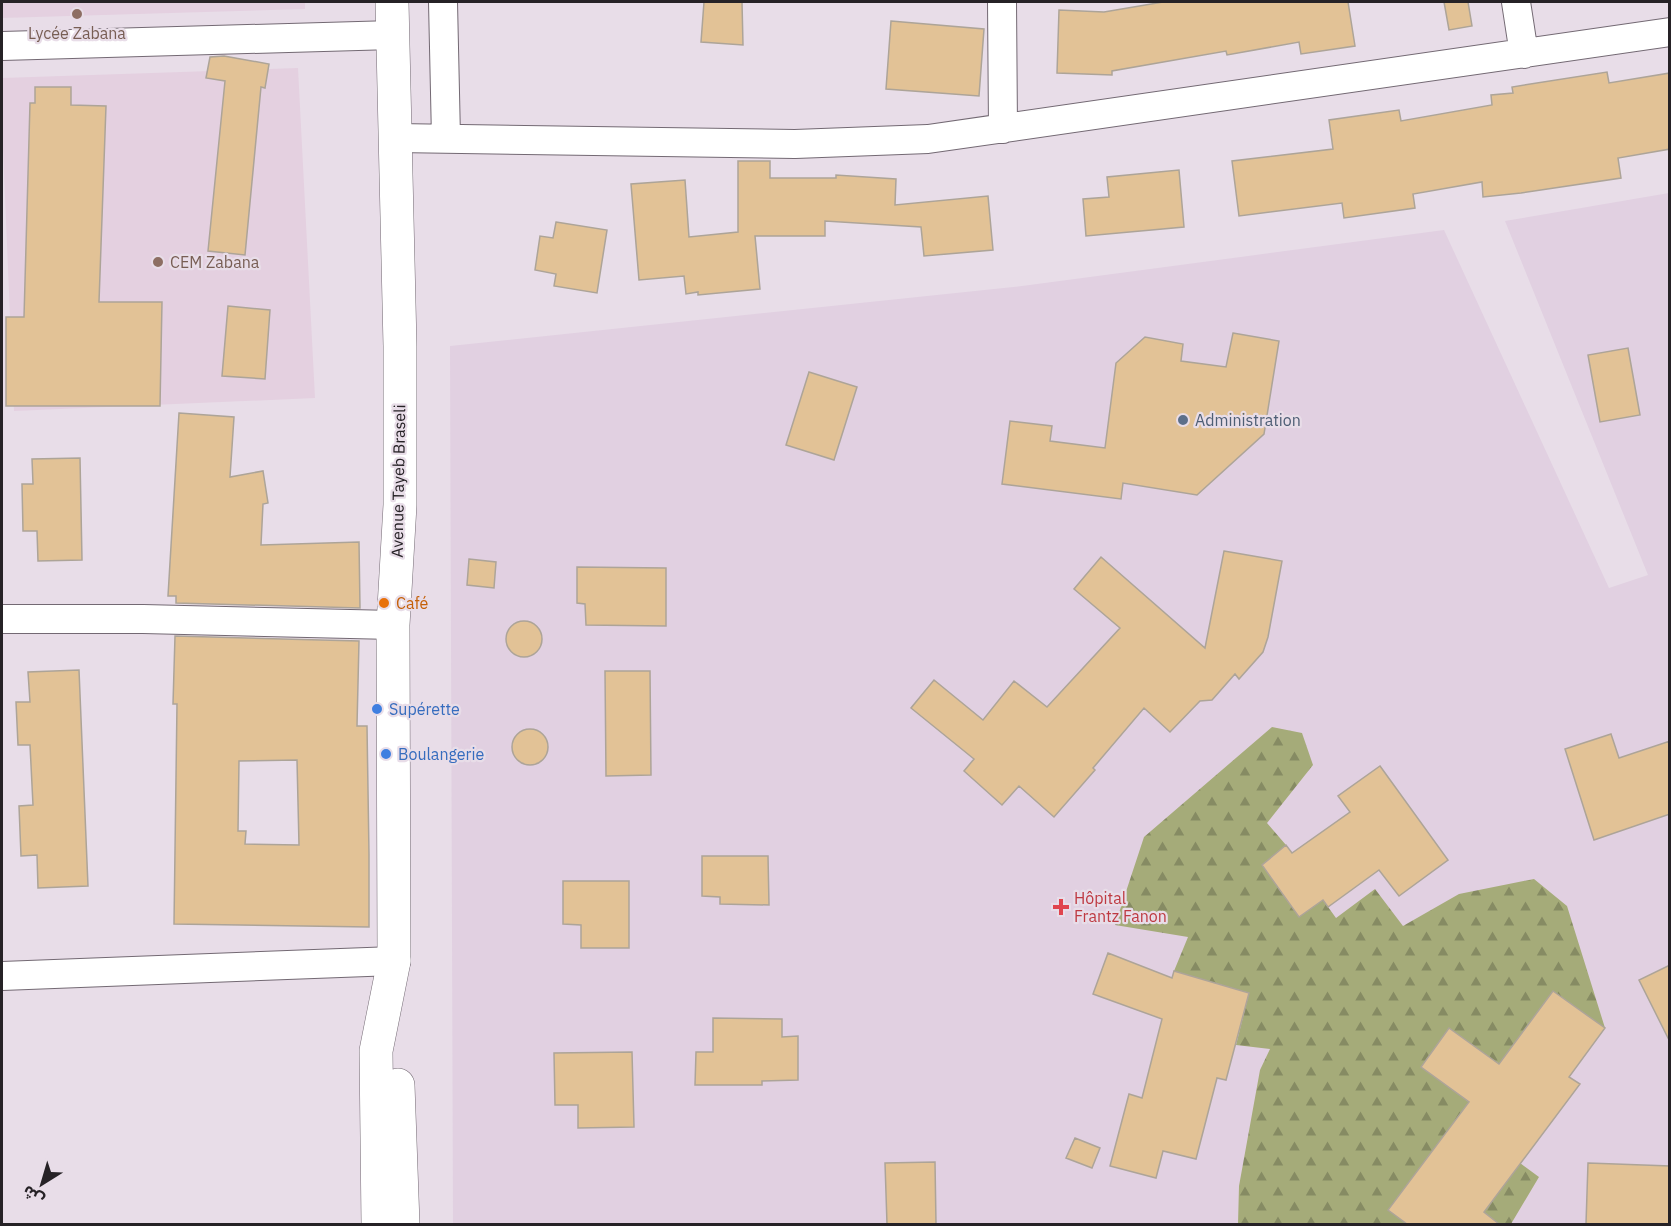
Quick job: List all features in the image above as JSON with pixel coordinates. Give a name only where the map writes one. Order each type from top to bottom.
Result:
[{"type":"main road","name":"Avenue Tayeb Braseli","points":[[392,2],[400,346],[400,506],[393,625],[394,961]]},
{"type":"main road","points":[[378,1224],[376,1051],[394,961]]},
{"type":"main road","points":[[394,961],[404,1224]]},
{"type":"street","points":[[443,2],[446,138]]},
{"type":"street","points":[[1002,2],[1003,129]]},
{"type":"street","points":[[1516,2],[1524,54]]},
{"type":"street","points":[[396,138],[795,144],[928,139],[1670,32]]},
{"type":"street","points":[[2,46],[393,35]]},
{"type":"street","points":[[2,619],[143,619],[393,625]]},
{"type":"street","points":[[2,976],[394,961]]},
{"type":"shaded area","name":"Lycée Zabana","points":[[2,2],[305,2],[305,9],[2,18]]},
{"type":"shaded area","name":"CEM Zabana","points":[[298,68],[315,398],[14,411],[2,78]]},
{"type":"shaded area","name":"Hôpital Frantz Fanon","points":[[1669,193],[1669,1224],[453,1224],[450,346],[1022,286],[1444,230],[1609,588],[1648,575],[1505,221]]},
{"type":"green space","points":[[1272,727],[1302,733],[1313,765],[1267,823],[1286,845],[1262,865],[1299,917],[1323,900],[1336,918],[1375,889],[1403,926],[1459,894],[1534,879],[1567,906],[1605,1028],[1553,991],[1499,1064],[1449,1028],[1421,1067],[1469,1102],[1389,1210],[1407,1224],[1238,1224],[1239,1186],[1260,1070],[1270,1049],[1236,1045],[1249,993],[1174,971],[1188,937],[1115,925],[1144,837]]},
{"type":"green space","points":[[1520,1163],[1539,1177],[1511,1224],[1475,1224],[1484,1212],[1475,1205]]},
{"type":"building","points":[[704,2],[742,2],[743,45],[701,42]]},
{"type":"building","points":[[1163,2],[1348,2],[1355,46],[1301,54],[1299,42],[1227,55],[1226,51],[1112,71],[1112,75],[1057,73],[1059,10],[1104,12]]},
{"type":"building","points":[[1444,2],[1468,2],[1472,26],[1449,30]]},
{"type":"building","points":[[891,21],[984,29],[979,96],[886,89]]},
{"type":"building","points":[[224,56],[269,64],[265,88],[261,87],[245,255],[208,251],[225,81],[206,78],[210,57]]},
{"type":"building","points":[[1607,72],[1609,83],[1670,73],[1670,149],[1618,158],[1621,178],[1483,197],[1482,182],[1413,194],[1415,208],[1344,218],[1342,203],[1239,216],[1232,161],[1333,149],[1329,120],[1399,110],[1401,121],[1492,105],[1491,95],[1513,93],[1512,87]]},
{"type":"building","points":[[35,87],[71,87],[71,105],[106,106],[99,302],[162,302],[160,406],[6,406],[6,317],[24,317],[30,103],[35,103]]},
{"type":"building","points":[[738,161],[770,161],[770,178],[836,178],[836,175],[896,179],[895,205],[988,196],[993,250],[924,256],[921,227],[825,221],[825,236],[755,236],[760,289],[698,295],[698,292],[686,294],[684,276],[639,280],[631,184],[685,180],[689,237],[738,232]]},
{"type":"building","points":[[1179,170],[1184,227],[1086,236],[1083,199],[1109,197],[1107,177]]},
{"type":"building","points":[[556,222],[607,230],[597,293],[554,286],[556,274],[535,270],[540,236],[553,238]]},
{"type":"building","points":[[228,306],[270,310],[265,379],[222,376]]},
{"type":"building","points":[[1233,333],[1279,341],[1264,434],[1197,495],[1123,483],[1121,499],[1002,484],[1010,421],[1052,426],[1050,441],[1105,448],[1116,363],[1145,337],[1183,344],[1181,361],[1226,367]]},
{"type":"building","points":[[1628,348],[1640,415],[1600,422],[1588,355]]},
{"type":"building","points":[[809,372],[857,387],[834,460],[786,445]]},
{"type":"building","points":[[179,413],[234,417],[230,477],[263,471],[268,503],[263,504],[261,545],[359,542],[360,608],[176,603],[176,596],[168,596]]},
{"type":"building","points":[[80,458],[82,560],[38,561],[37,531],[23,531],[22,484],[33,484],[32,459]]},
{"type":"building","points":[[1224,551],[1282,561],[1268,637],[1263,652],[1239,679],[1235,674],[1212,700],[1200,701],[1170,732],[1144,708],[1054,817],[1019,786],[1002,805],[964,771],[974,759],[911,708],[934,680],[983,720],[1014,681],[1047,707],[1120,628],[1074,589],[1101,557],[1205,648]]},
{"type":"building","points":[[469,559],[496,562],[494,588],[467,585]]},
{"type":"building","points":[[577,567],[666,568],[666,626],[586,625],[585,604],[577,603]]},
{"type":"building","points":[[524,621],[537,626],[542,639],[537,652],[524,657],[511,652],[506,639],[511,626]]},
{"type":"building","points":[[175,636],[359,641],[357,726],[367,726],[369,927],[174,924],[177,704],[173,704]],"holes":[[[297,760],[299,845],[245,844],[246,831],[238,831],[239,761]]]},
{"type":"building","points":[[79,670],[88,886],[38,888],[37,855],[21,856],[19,806],[33,805],[30,745],[18,745],[16,702],[30,702],[28,672]]},
{"type":"building","points":[[605,671],[650,671],[651,775],[606,776]]},
{"type":"building","points":[[530,729],[543,734],[548,747],[543,760],[530,765],[517,760],[512,747],[517,734]]},
{"type":"building","points":[[1611,734],[1619,758],[1670,741],[1670,814],[1594,840],[1565,749]]},
{"type":"building","points":[[1380,766],[1448,860],[1399,896],[1379,870],[1328,907],[1323,900],[1299,917],[1262,865],[1286,845],[1292,853],[1350,812],[1338,796]]},
{"type":"building","points":[[702,856],[768,856],[769,905],[720,904],[720,897],[702,896]]},
{"type":"building","points":[[563,881],[629,881],[629,948],[581,948],[581,925],[563,924]]},
{"type":"building","points":[[1108,953],[1172,978],[1174,971],[1249,993],[1226,1080],[1217,1078],[1196,1159],[1163,1151],[1156,1178],[1110,1166],[1129,1094],[1142,1098],[1162,1019],[1093,994]]},
{"type":"building","points":[[1670,965],[1670,1042],[1639,980]]},
{"type":"building","points":[[1553,991],[1605,1028],[1569,1077],[1580,1084],[1484,1212],[1499,1224],[1407,1224],[1388,1210],[1469,1102],[1421,1067],[1449,1028],[1499,1064]]},
{"type":"building","points":[[713,1018],[782,1019],[782,1037],[798,1036],[798,1080],[762,1081],[762,1085],[695,1085],[696,1052],[713,1052]]},
{"type":"building","points":[[632,1052],[634,1127],[578,1128],[578,1105],[555,1105],[554,1053]]},
{"type":"building","points":[[1075,1138],[1100,1148],[1092,1168],[1066,1158]]},
{"type":"building","points":[[935,1162],[936,1224],[887,1224],[885,1163]]},
{"type":"building","points":[[1588,1163],[1670,1166],[1670,1224],[1586,1224]]},
{"type":"place","name":"Lycée Zabana","points":[[77,14]]},
{"type":"place","name":"CEM Zabana","points":[[158,262]]},
{"type":"place","name":"Administration","points":[[1183,420]]},
{"type":"place","name":"Café","points":[[384,603]]},
{"type":"place","name":"Supérette","points":[[377,709]]},
{"type":"place","name":"Boulangerie","points":[[386,754]]},
{"type":"place","name":"Hôpital Frantz Fanon","points":[[1061,907]]}]
